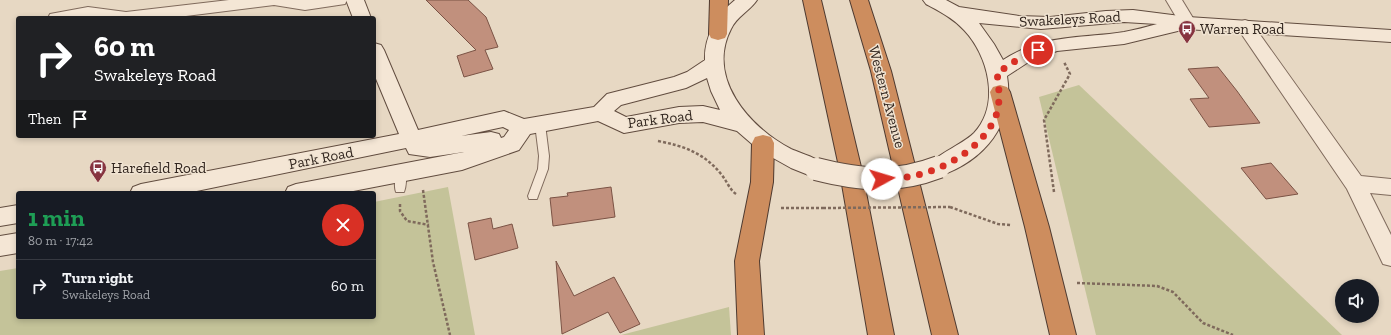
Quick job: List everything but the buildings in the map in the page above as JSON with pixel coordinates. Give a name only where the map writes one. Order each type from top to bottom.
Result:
[{"type":"highway","points":[[718,34],[719,0]]},
{"type":"highway","points":[[812,0],[833,80],[860,216],[881,335]]},
{"type":"highway","name":"Western Avenue","points":[[860,0],[881,71],[945,335]]},
{"type":"highway","points":[[998,82],[1021,166],[1063,335]]},
{"type":"highway","points":[[751,335],[747,261],[762,182],[763,143]]},
{"type":"main road","points":[[355,0],[361,16]]},
{"type":"main road","points":[[748,0],[732,12],[718,34],[714,48],[719,86],[728,107],[744,126],[763,143],[792,160],[816,169],[850,177],[882,179],[913,176],[940,167],[967,152],[986,134],[996,118],[998,82],[990,54],[982,39],[971,26],[953,12],[932,0]]},
{"type":"main road","name":"Swakeleys Road","points":[[953,12],[980,18],[1043,23],[1114,16],[1155,16],[1188,23],[1391,36]]},
{"type":"main road","name":"Swakeleys Road","points":[[998,82],[1023,56],[1056,45],[1124,38],[1188,23]]},
{"type":"main road","points":[[376,55],[411,139],[417,148],[424,150],[490,140],[501,146]]},
{"type":"main road","name":"Park Road","points":[[715,64],[694,77],[679,83],[614,99],[600,113],[624,125],[679,116],[703,114],[723,118],[744,126]]},
{"type":"main road","points":[[532,126],[600,113]]},
{"type":"main road","name":"Park Road","points":[[151,191],[349,153],[504,119],[532,126]]},
{"type":"main road","name":"Park Road","points":[[313,191],[400,181],[462,162],[501,146],[511,144],[532,126]]},
{"type":"main road","points":[[0,218],[16,214]]},
{"type":"main road","points":[[0,246],[16,243]]},
{"type":"street","points":[[143,16],[275,0],[305,5],[339,0]]},
{"type":"street","points":[[1174,0],[1188,23]]},
{"type":"street","points":[[67,16],[88,12],[113,16]]},
{"type":"street","points":[[1245,26],[1355,184],[1391,257]]},
{"type":"street","points":[[1355,184],[1391,187]]},
{"type":"lane","points":[[532,126],[544,162],[534,196]]},
{"type":"path","points":[[1055,197],[1044,120],[1070,74]]},
{"type":"path","points":[[661,143],[682,146],[711,162],[728,182],[731,190],[740,197]]},
{"type":"path","points":[[400,181],[400,211],[407,221],[430,225]]},
{"type":"path","points":[[422,184],[430,225],[433,262],[450,335]]},
{"type":"path","points":[[779,208],[950,207],[998,224],[1014,226]]},
{"type":"path","points":[[1051,283],[1157,286],[1173,292],[1203,323],[1233,335]]},
{"type":"green space","points":[[1079,85],[1342,335],[1096,335],[1039,97]]},
{"type":"green space","points":[[448,187],[475,335],[0,335],[0,271],[16,268],[16,319],[376,319],[376,202]]},
{"type":"green space","points":[[729,307],[731,335],[621,335]]},
{"type":"place","name":"Warren Road","points":[[1187,44]]},
{"type":"place","name":"Harefield Road","points":[[98,183]]},
{"type":"route","points":[[882,179],[913,176],[940,167],[967,152],[986,134],[996,118],[1000,92],[997,73],[1023,56],[1038,50]]}]
